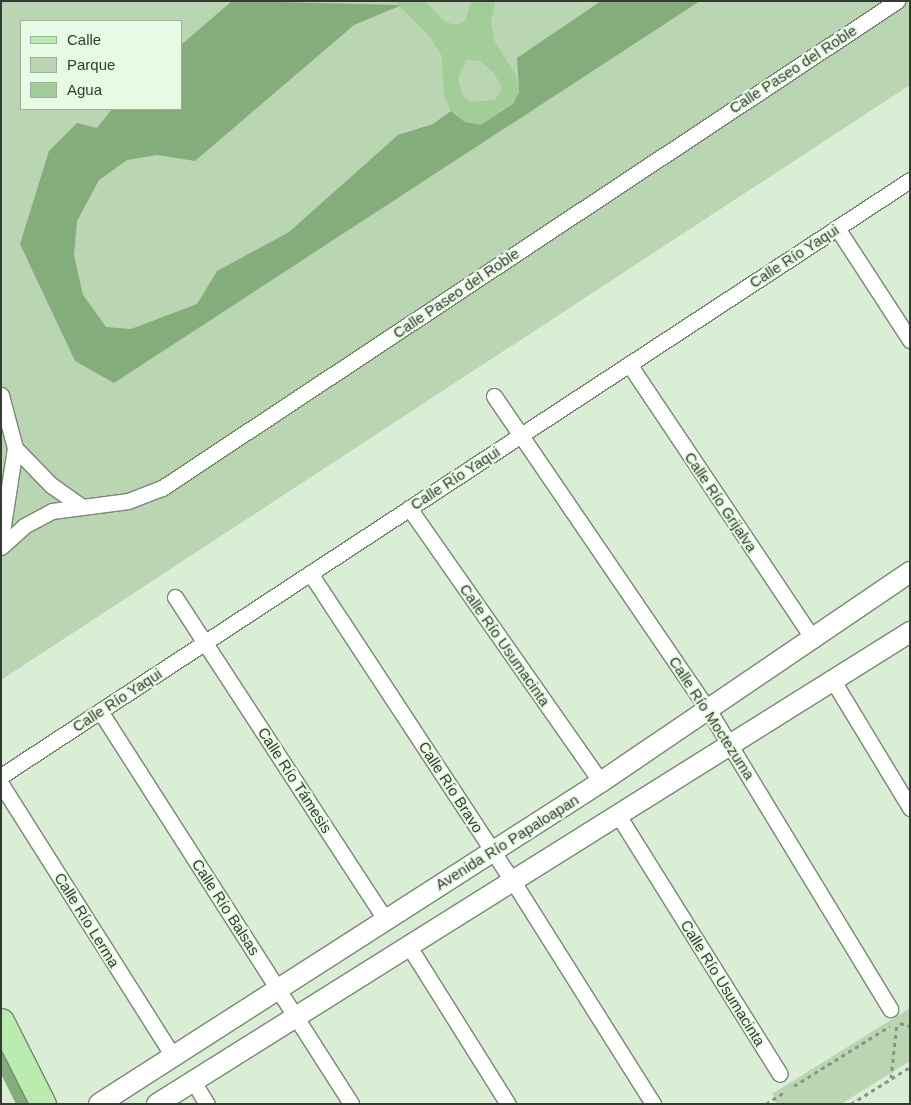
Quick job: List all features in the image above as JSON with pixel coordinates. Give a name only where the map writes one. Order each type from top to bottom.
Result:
[{"type":"main road","points":[[1,1021],[44,1104]]},
{"type":"street","name":"Calle Paseo del Roble","points":[[1,547],[31,522],[80,505],[128,502],[162,488],[897,1]]},
{"type":"street","name":"Calle Río Yaqui","points":[[1,776],[910,180]]},
{"type":"street","points":[[837,228],[910,340]]},
{"type":"street","name":"Calle Río Grijalva","points":[[629,364],[814,640]]},
{"type":"street","points":[[1,395],[15,448],[1,538]]},
{"type":"street","name":"Calle Río Moctezuma","points":[[494,396],[524,434],[709,711],[893,1015]]},
{"type":"street","points":[[15,448],[51,485],[80,505]]},
{"type":"street","name":"Calle Río Usumacinta","points":[[409,508],[601,782]]},
{"type":"street","name":"Avenida Río Papaloapan","points":[[99,1104],[601,782],[814,640],[910,572]]},
{"type":"street","name":"Calle Río Bravo","points":[[310,573],[514,882],[653,1104]]},
{"type":"street","name":"Calle Río Támesis","points":[[175,597],[385,919]]},
{"type":"street","points":[[157,1104],[296,1015],[410,948],[832,679],[910,632]]},
{"type":"street","points":[[832,679],[910,808]]},
{"type":"street","name":"Calle Río Balsas","points":[[100,711],[352,1104]]},
{"type":"street","name":"Calle Río Lerma","points":[[1,784],[173,1056]]},
{"type":"street","name":"Calle Río Usumacinta","points":[[618,815],[780,1074]]},
{"type":"street","points":[[410,948],[508,1104]]},
{"type":"street","points":[[193,1081],[207,1104]]},
{"type":"path","points":[[893,1015],[910,1026]]},
{"type":"path","points":[[891,1078],[893,1015]]},
{"type":"path","points":[[766,1104],[893,1015]]},
{"type":"path","points":[[851,1104],[910,1067]]},
{"type":"green space","points":[[1,1],[910,1],[910,85],[1,680]]},
{"type":"green space","points":[[910,1008],[910,1061],[841,1104],[777,1104],[772,1094]]},
{"type":"shaded area","points":[[232,1],[402,5],[354,25],[195,161],[157,155],[127,160],[99,180],[77,221],[74,255],[83,295],[106,327],[131,329],[197,304],[217,271],[289,232],[398,135],[433,124],[451,111],[465,122],[519,92],[517,58],[601,1],[700,1],[114,383],[75,361],[20,244],[49,151],[77,123],[97,128],[111,110],[182,110],[182,44]]},
{"type":"shaded area","points":[[1,1032],[38,1104],[16,1104],[1,1074]]},
{"type":"water","points":[[395,1],[425,1],[445,22],[457,25],[466,20],[471,1],[495,1],[491,23],[495,42],[516,75],[519,92],[513,104],[481,125],[465,122],[451,111],[444,96],[442,56],[430,37]],"holes":[[[466,60],[480,61],[494,73],[502,88],[495,100],[471,102],[463,96],[458,79]]]}]
